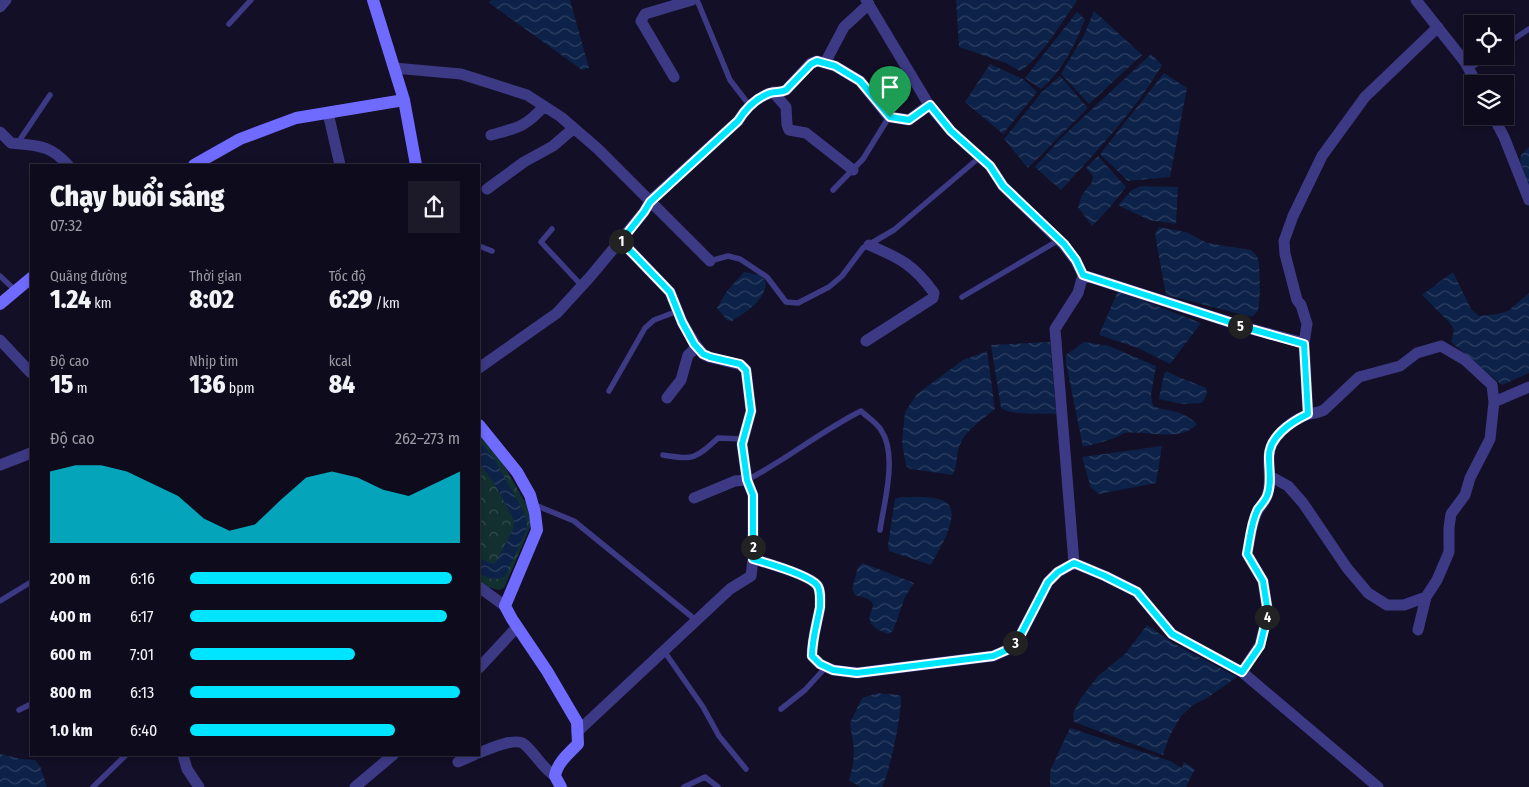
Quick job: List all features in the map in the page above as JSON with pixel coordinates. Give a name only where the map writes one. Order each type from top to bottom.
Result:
[{"type":"street","points":[[0,8],[6,0]]},
{"type":"street","points":[[373,0],[404,100],[416,164]]},
{"type":"street","points":[[674,77],[641,21],[645,14],[692,0]]},
{"type":"street","points":[[1416,0],[1466,62],[1472,75]]},
{"type":"street","points":[[825,63],[844,27],[867,2],[930,105],[951,131],[990,166],[1003,186],[1059,240],[1076,260],[1083,275],[1078,293],[1055,329],[1074,563]]},
{"type":"street","points":[[1308,414],[1304,344],[1307,324],[1301,305],[1297,300],[1285,254],[1284,241],[1293,216],[1322,156],[1365,97],[1438,27]]},
{"type":"street","points":[[480,367],[556,313],[621,241],[650,202],[738,121],[745,109],[758,98],[773,92],[780,93],[786,90],[811,64],[817,61],[835,66],[860,81],[890,117],[909,120],[930,105]]},
{"type":"street","points":[[394,68],[461,74],[527,95],[561,117],[598,149],[710,261]]},
{"type":"street","points":[[773,92],[786,107],[789,130],[806,133],[853,170]]},
{"type":"street","points":[[196,164],[240,139],[296,118],[404,100]]},
{"type":"street","points":[[491,134],[518,128],[533,119],[544,106]]},
{"type":"street","points":[[328,113],[340,164]]},
{"type":"street","points":[[1498,125],[1529,200]]},
{"type":"street","points":[[487,189],[524,162],[553,146],[574,128]]},
{"type":"street","points":[[0,132],[11,143],[37,145],[58,155],[67,164]]},
{"type":"street","points":[[577,732],[730,589],[752,576],[753,495],[747,480],[742,444],[751,411],[746,370],[740,364],[703,354],[682,322],[670,292],[621,241]]},
{"type":"street","points":[[866,341],[932,298],[934,293],[920,274],[907,262],[869,244]]},
{"type":"street","points":[[1083,275],[1304,344]]},
{"type":"street","points":[[0,304],[30,279]]},
{"type":"street","points":[[0,340],[30,371]]},
{"type":"street","points":[[1242,672],[1260,646],[1268,613],[1263,581],[1247,554],[1254,520],[1258,509],[1268,496],[1270,476],[1269,455],[1274,442],[1289,423],[1308,414],[1324,410],[1359,377],[1400,366],[1417,353],[1441,346],[1465,360],[1492,385],[1494,402],[1490,439],[1470,478],[1465,495],[1451,514],[1449,552],[1437,580],[1426,597],[1418,630]]},
{"type":"street","points":[[667,398],[681,380],[688,355],[697,347]]},
{"type":"street","points":[[1494,402],[1529,387]]},
{"type":"street","points":[[480,430],[517,472],[530,495],[537,530],[505,606]]},
{"type":"street","points":[[0,464],[30,453]]},
{"type":"street","points":[[1270,476],[1288,486],[1303,503],[1347,568],[1368,593],[1387,605],[1404,605],[1426,597]]},
{"type":"street","points":[[694,498],[735,481],[747,480]]},
{"type":"street","points":[[753,559],[804,576],[816,583],[820,590],[820,605],[812,642],[812,656],[833,670],[857,673],[993,656],[1009,649],[1018,640],[1048,582],[1058,572],[1074,563]]},
{"type":"street","points":[[1074,563],[1137,592],[1172,634],[1242,672],[1378,787]]},
{"type":"street","points":[[480,588],[505,606],[577,722],[578,744],[561,762],[558,781]]},
{"type":"street","points":[[480,667],[517,627]]},
{"type":"street","points":[[480,753],[494,746],[517,741],[523,743],[558,781]]},
{"type":"street","points":[[183,756],[187,769],[199,787]]},
{"type":"street","points":[[355,787],[392,756]]},
{"type":"street","points":[[458,762],[472,756]]},
{"type":"lane","points":[[228,24],[251,0]]},
{"type":"lane","points":[[697,0],[730,80],[750,106]]},
{"type":"lane","points":[[1514,39],[1529,29]]},
{"type":"lane","points":[[1469,69],[1475,65]]},
{"type":"lane","points":[[17,144],[50,95]]},
{"type":"lane","points":[[833,190],[863,159],[890,117]]},
{"type":"lane","points":[[710,261],[728,256],[740,259],[767,277],[786,302],[798,303],[829,287],[842,276],[863,248],[894,230],[980,157]]},
{"type":"lane","points":[[552,229],[541,242],[582,286]]},
{"type":"lane","points":[[962,297],[1059,240]]},
{"type":"lane","points":[[480,246],[492,251]]},
{"type":"lane","points":[[0,276],[16,291]]},
{"type":"lane","points":[[610,392],[644,328],[654,320],[678,311]]},
{"type":"lane","points":[[747,480],[844,419],[861,411],[881,429],[890,457],[880,530]]},
{"type":"lane","points":[[663,455],[691,458],[706,449],[718,438],[743,439]]},
{"type":"lane","points":[[533,505],[574,521],[697,620]]},
{"type":"lane","points":[[0,601],[30,583]]},
{"type":"lane","points":[[664,651],[703,707],[719,736],[746,769]]},
{"type":"lane","points":[[781,709],[804,690],[826,667]]},
{"type":"lane","points":[[19,710],[30,704]]},
{"type":"lane","points":[[93,787],[125,756]]},
{"type":"lane","points":[[684,787],[704,777],[718,787]]},
{"type":"green space","points":[[480,436],[508,472],[526,504],[532,523],[504,588],[499,590],[488,587],[480,581]]},
{"type":"water","points":[[492,0],[570,0],[589,68],[582,70],[488,2]]},
{"type":"water","points":[[956,0],[1077,1],[1036,58],[1020,71],[1006,63],[959,47]]},
{"type":"water","points":[[1094,11],[1142,55],[1089,104],[1061,74],[1084,35]]},
{"type":"water","points":[[1077,12],[1085,19],[1077,39],[1062,66],[1041,89],[1025,78]]},
{"type":"water","points":[[1151,54],[1162,65],[1151,82],[1115,130],[1061,190],[1035,167],[1060,139]]},
{"type":"water","points":[[990,64],[1023,79],[1037,92],[1003,134],[965,102]]},
{"type":"water","points":[[1164,73],[1187,88],[1170,177],[1128,181],[1100,154]]},
{"type":"water","points":[[1060,76],[1088,108],[1028,168],[1004,139],[1042,92]]},
{"type":"water","points":[[1529,147],[1529,187],[1520,161],[1521,155]]},
{"type":"water","points":[[1098,156],[1126,187],[1092,226],[1078,207],[1082,195],[1092,182],[1093,176],[1086,168]]},
{"type":"water","points":[[1141,186],[1178,187],[1176,224],[1149,220],[1118,205],[1132,190]]},
{"type":"water","points":[[1159,227],[1186,232],[1207,243],[1251,250],[1257,256],[1259,264],[1260,291],[1258,311],[1252,317],[1166,295],[1155,235]]},
{"type":"water","points":[[744,272],[760,275],[766,282],[765,289],[749,310],[732,321],[727,320],[717,308],[727,291]]},
{"type":"water","points":[[1453,272],[1471,309],[1479,316],[1508,311],[1529,293],[1529,373],[1502,385],[1451,342],[1454,330],[1449,322],[1422,295]]},
{"type":"water","points":[[1118,291],[1201,323],[1170,364],[1138,348],[1099,335]]},
{"type":"water","points":[[1050,342],[1056,414],[1020,413],[1006,411],[1001,408],[991,345]]},
{"type":"water","points":[[1084,342],[1109,346],[1156,366],[1151,395],[1153,406],[1185,415],[1197,424],[1190,430],[1182,433],[1125,433],[1083,447],[1066,355]]},
{"type":"water","points":[[987,351],[995,409],[965,435],[958,450],[955,469],[952,475],[911,469],[906,466],[902,442],[905,412],[917,394],[963,360]]},
{"type":"water","points":[[1167,371],[1206,388],[1207,394],[1202,403],[1182,404],[1159,399],[1164,374]]},
{"type":"water","points":[[480,442],[493,457],[525,514],[527,523],[526,531],[505,576],[495,579],[480,574],[480,558],[495,564],[514,527],[513,518],[494,483],[480,464]]},
{"type":"water","points":[[1162,446],[1156,483],[1099,494],[1091,488],[1082,457]]},
{"type":"water","points":[[901,497],[933,498],[944,501],[950,508],[952,516],[950,527],[931,565],[889,551],[888,545],[895,499]]},
{"type":"water","points":[[863,563],[914,583],[905,597],[893,631],[888,634],[871,623],[870,614],[873,604],[865,598],[855,595],[852,589],[858,567]]},
{"type":"water","points":[[1147,625],[1173,643],[1237,677],[1207,698],[1193,705],[1181,716],[1169,737],[1163,755],[1074,722],[1073,713],[1081,698],[1098,676],[1126,653]]},
{"type":"water","points":[[878,693],[901,696],[895,742],[882,787],[860,787],[849,780],[853,765],[854,749],[850,723],[862,698]]},
{"type":"water","points":[[1070,728],[1170,761],[1182,768],[1184,762],[1195,769],[1186,787],[1050,787],[1050,771]]},
{"type":"water","points":[[0,754],[35,760],[40,766],[47,787],[0,787]]},
{"type":"route","points":[[817,61],[835,66],[860,81],[890,117],[909,120],[930,105],[951,131],[990,166],[1003,186],[1029,213],[1064,244],[1076,260],[1083,275],[1304,344],[1308,414],[1289,423],[1274,442],[1269,455],[1270,479],[1268,496],[1258,509],[1249,543],[1247,554],[1263,581],[1268,613],[1260,646],[1242,672],[1172,634],[1137,592],[1074,563],[1058,572],[1048,582],[1018,640],[1009,649],[993,656],[967,661],[857,673],[833,670],[820,664],[812,656],[812,642],[816,631],[820,605],[820,590],[816,583],[804,576],[753,559],[753,495],[747,480],[742,444],[751,411],[746,370],[740,364],[703,354],[694,344],[682,322],[670,292],[621,241],[650,202],[738,121],[745,109],[758,98],[773,92],[780,93],[786,90],[811,64],[817,61]]}]
